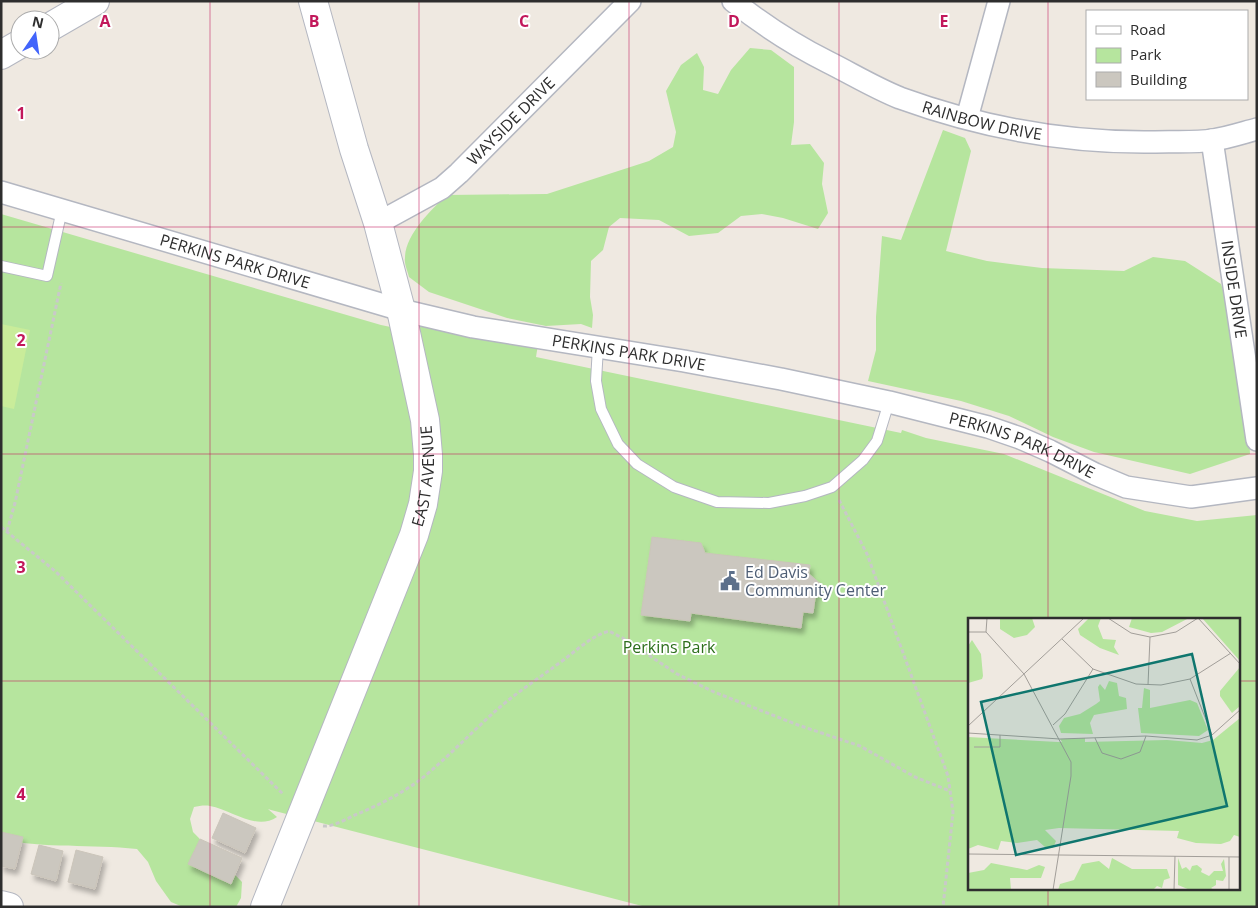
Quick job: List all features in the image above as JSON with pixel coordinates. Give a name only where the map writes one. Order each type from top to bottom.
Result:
[{"type":"street","points":[[60,21],[95,1]]},
{"type":"street","name":"EAST AVENUE","points":[[265,907],[410,545],[423,504],[428,471],[426,420],[401,310],[378,223],[354,150],[313,1]]},
{"type":"street","name":"WAYSIDE DRIVE","points":[[378,223],[442,188],[459,174],[630,1]]},
{"type":"street","name":"RAINBOW DRIVE","points":[[733,1],[780,35],[822,60],[869,84],[899,98],[967,118],[1042,135],[1092,141],[1212,140],[1257,129]]},
{"type":"street","points":[[967,118],[999,1]]},
{"type":"street","name":"INSIDE DRIVE","points":[[1212,140],[1257,440]]},
{"type":"street","name":"PERKINS PARK DRIVE","points":[[1,192],[401,310],[473,327],[781,379],[889,402],[988,427],[1050,451],[1095,474],[1126,487],[1191,496],[1257,488]]},
{"type":"street","points":[[1,905],[9,907]]},
{"type":"lane","points":[[1,266],[47,276],[62,210]]},
{"type":"lane","points":[[598,347],[596,381],[601,409],[618,444],[637,464],[674,487],[717,502],[769,503],[805,496],[832,486],[864,460],[877,441],[889,402]]},
{"type":"path","points":[[7,530],[15,503],[62,282]]},
{"type":"path","points":[[832,486],[867,554],[948,776],[953,812],[942,907]]},
{"type":"path","points":[[1,527],[55,571],[313,823],[326,827],[374,807],[406,789],[433,770],[481,724],[527,685],[584,643],[609,631],[677,674],[714,692],[798,726],[860,746],[915,777],[950,791]]},
{"type":"green space","points":[[750,48],[771,50],[794,67],[794,122],[791,145],[810,144],[824,163],[822,184],[828,213],[818,229],[783,218],[762,214],[741,216],[718,233],[689,236],[659,220],[620,218],[609,227],[603,250],[591,261],[590,297],[593,315],[592,328],[581,324],[546,326],[507,318],[429,292],[409,277],[405,260],[409,241],[420,224],[447,195],[547,194],[649,161],[673,147],[676,132],[666,91],[681,65],[697,53],[704,67],[703,90],[718,94],[731,70]]},
{"type":"green space","points":[[943,130],[965,138],[971,151],[946,251],[987,261],[1042,268],[1124,271],[1153,257],[1185,261],[1221,284],[1234,323],[1250,454],[1190,474],[1094,452],[1053,437],[1009,416],[961,401],[868,381],[876,350],[876,317],[882,236],[901,240]]},
{"type":"green space","name":"Perkins Park","points":[[1,214],[381,325],[405,330],[401,310],[539,338],[536,357],[901,433],[902,430],[926,438],[1004,454],[1145,511],[1197,521],[1257,515],[1257,907],[646,907],[268,809],[277,817],[261,822],[252,821],[218,808],[206,806],[194,807],[190,819],[193,832],[242,882],[241,898],[236,907],[183,907],[171,902],[156,881],[148,862],[137,849],[18,842],[1,839]]},
{"type":"green space","points":[[1,324],[30,330],[14,409],[1,406]]},
{"type":"building","points":[[652,537],[701,543],[705,553],[810,565],[809,574],[823,586],[822,591],[816,591],[813,613],[803,612],[801,628],[691,613],[690,621],[641,615]]},
{"type":"building","points":[[223,813],[256,828],[245,853],[212,838]]},
{"type":"building","points":[[1,832],[23,837],[15,869],[1,866]]},
{"type":"building","points":[[200,839],[242,858],[231,884],[188,864]]},
{"type":"building","points":[[39,845],[63,851],[56,881],[31,874]]},
{"type":"building","points":[[76,850],[103,857],[95,889],[68,882]]},
{"type":"place","name":"Ed Davis Community Center","points":[[730,581]]}]
